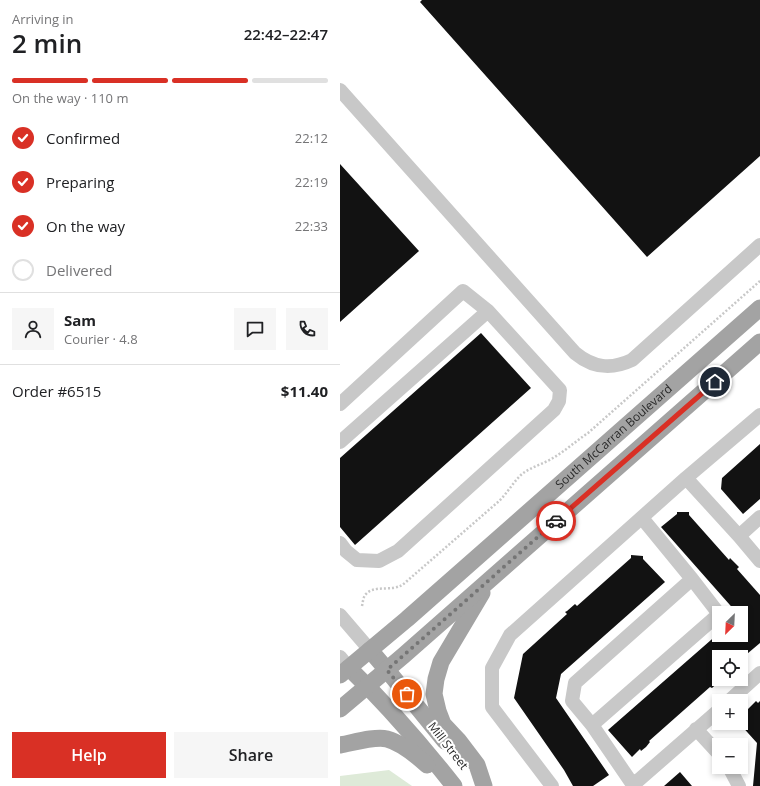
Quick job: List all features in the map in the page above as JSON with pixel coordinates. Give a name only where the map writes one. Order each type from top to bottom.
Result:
[{"type":"main road","name":"South McCarran Boulevard","points":[[343,667],[370,650],[407,619],[760,308]]},
{"type":"main road","name":"South McCarran Boulevard","points":[[340,709],[387,670],[760,342]]},
{"type":"main road","points":[[484,786],[477,765],[458,740],[443,724],[434,694],[436,679],[442,662],[492,577]]},
{"type":"main road","name":"Mill Street","points":[[370,650],[480,786]]},
{"type":"main road","name":"Mill Street","points":[[343,667],[368,686],[402,723],[452,786]]},
{"type":"main road","points":[[340,745],[386,738],[406,748],[452,786]]},
{"type":"lane","points":[[340,90],[575,353],[589,362],[605,366],[615,366],[632,360],[760,245]]},
{"type":"lane","points":[[340,404],[463,291],[488,311],[560,390],[559,401],[554,410],[398,550],[378,560],[357,560],[346,551],[340,543]]},
{"type":"lane","points":[[340,442],[488,311]]},
{"type":"lane","points":[[552,786],[492,707],[492,668],[510,635],[686,478],[760,415]]},
{"type":"lane","points":[[686,478],[760,560]]},
{"type":"lane","points":[[739,536],[760,517]]},
{"type":"lane","points":[[592,725],[719,614],[642,518]]},
{"type":"lane","points":[[692,579],[575,683],[572,701],[592,725],[633,786],[712,716]]},
{"type":"lane","points":[[340,615],[370,650]]},
{"type":"lane","points":[[737,694],[760,673]]},
{"type":"lane","points":[[696,729],[712,746]]},
{"type":"lane","points":[[733,774],[739,786]]},
{"type":"path","points":[[362,606],[364,596],[368,592],[398,587],[407,581],[498,502],[523,473],[553,458],[588,432],[760,281]]},
{"type":"green space","points":[[389,770],[412,786],[340,786],[340,776]]},
{"type":"building","points":[[422,0],[760,0],[760,156],[647,257],[420,2]]},
{"type":"building","points":[[340,164],[419,251],[340,322]]},
{"type":"building","points":[[481,333],[531,388],[355,545],[340,527],[340,458]]},
{"type":"building","points":[[760,444],[760,499],[743,514],[721,489],[722,478]]},
{"type":"building","points":[[677,512],[689,512],[689,515],[729,560],[730,558],[739,567],[737,569],[760,595],[760,643],[748,653],[748,650],[712,650],[712,686],[714,686],[712,688],[710,687],[649,741],[650,742],[646,747],[641,751],[640,749],[632,757],[608,730],[712,639],[712,642],[748,642],[748,606],[731,606],[661,527],[677,514]]},
{"type":"building","points":[[631,555],[643,556],[643,559],[665,582],[561,674],[556,698],[609,775],[593,786],[573,786],[564,770],[514,698],[523,654],[567,614],[565,612],[575,604],[577,606],[631,558]]},
{"type":"building","points":[[756,701],[758,703],[760,701],[760,786],[753,786],[757,743],[745,730],[748,730],[748,709]]},
{"type":"building","points":[[680,772],[692,786],[664,786]]},
{"type":"way so far","points":[[407,694],[387,670],[556,521]]},
{"type":"route","points":[[556,521],[614,472],[715,382]]}]
